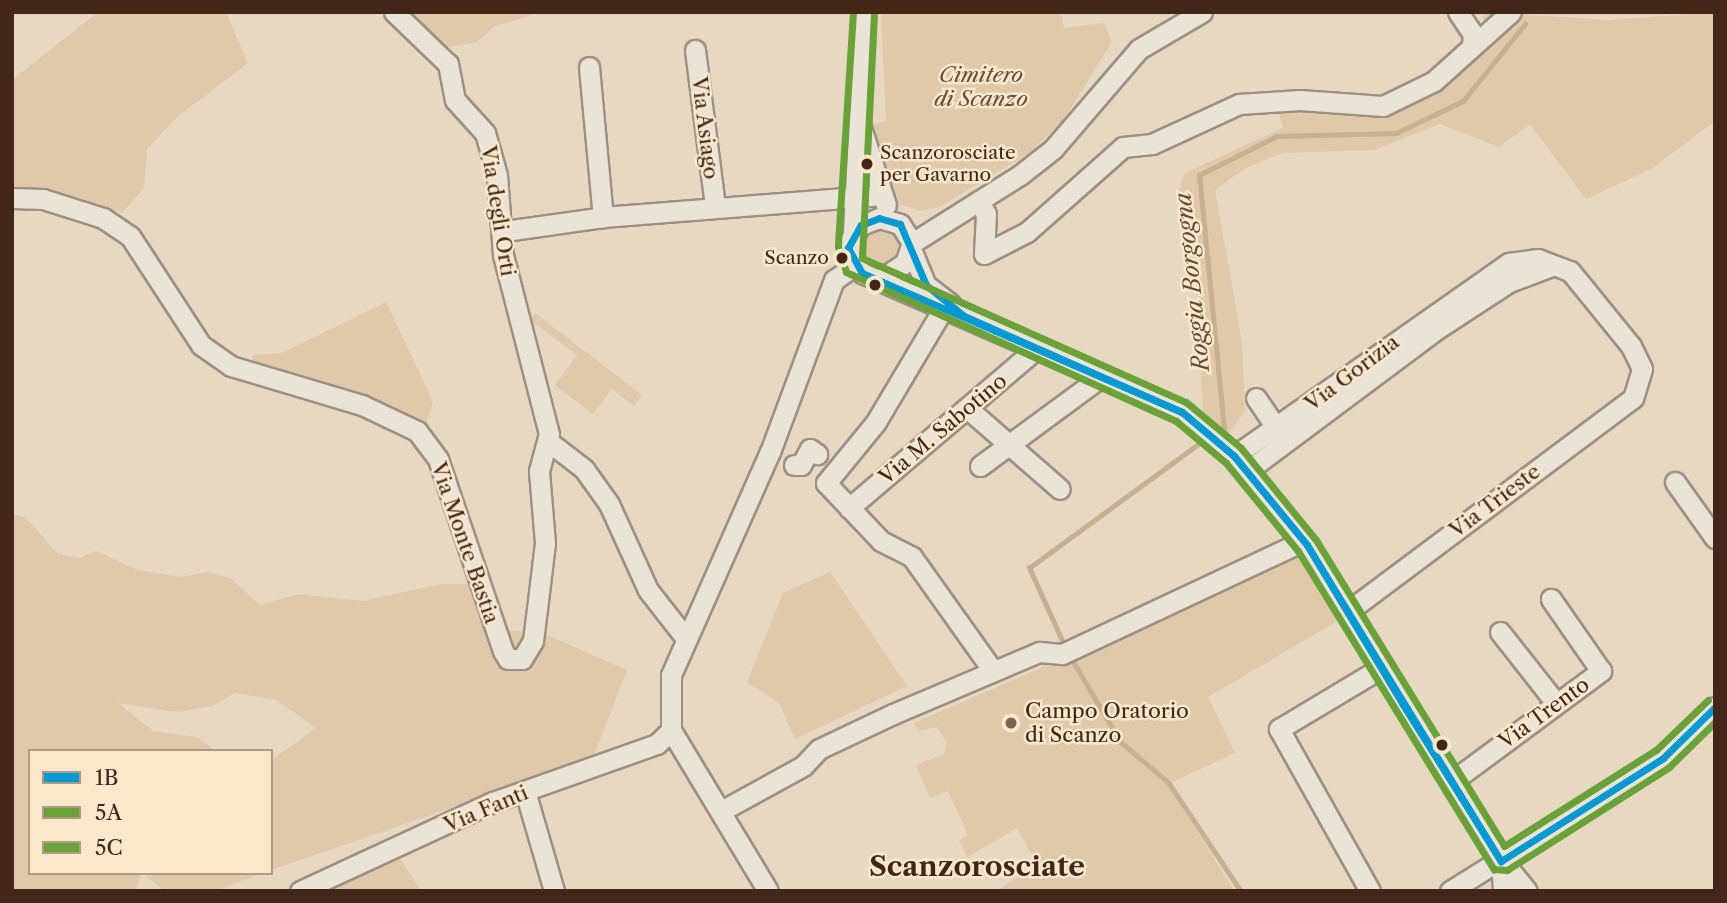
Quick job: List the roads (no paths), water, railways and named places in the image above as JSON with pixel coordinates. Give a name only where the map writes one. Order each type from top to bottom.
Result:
[{"type":"street","name":"Via degli Orti","points":[[394,12],[448,65],[455,100],[485,133],[505,231],[503,255],[549,442]]},
{"type":"street","points":[[853,266],[852,194],[864,12]]},
{"type":"street","points":[[881,279],[900,269],[912,247],[950,217],[979,201],[1053,149],[1139,49],[1202,12]]},
{"type":"street","points":[[1458,12],[1473,34],[1472,46]]},
{"type":"street","points":[[979,201],[986,214],[984,254],[1027,232],[1122,147],[1152,144],[1239,104],[1300,100],[1383,106],[1434,81],[1511,12]]},
{"type":"street","name":"Via Asiago","points":[[695,50],[715,208]]},
{"type":"street","points":[[589,67],[603,217]]},
{"type":"street","points":[[858,115],[882,195],[912,247],[926,285],[964,316]]},
{"type":"street","points":[[505,231],[603,217],[852,194],[882,195]]},
{"type":"street","name":"Via Monte Bastia","points":[[12,198],[43,199],[103,218],[130,236],[201,345],[231,366],[362,405],[417,431],[438,459],[482,597],[503,651],[515,661],[533,641],[545,543],[539,471],[549,442]]},
{"type":"street","points":[[853,233],[869,220],[896,222],[950,217]]},
{"type":"street","name":"Via Gorizia","points":[[1241,464],[1433,322],[1525,267],[1556,264],[1582,281],[1631,346],[1642,369],[1640,388]]},
{"type":"street","points":[[853,266],[943,309],[1182,412],[1241,464],[1303,541],[1500,862],[1525,889]]},
{"type":"street","points":[[768,891],[723,810],[670,730],[671,675],[684,636],[772,455],[791,393],[834,280],[853,266]]},
{"type":"street","points":[[943,309],[876,422],[825,483],[881,541],[912,557],[993,671]]},
{"type":"street","name":"Via M. Sabotino","points":[[849,508],[1036,349]]},
{"type":"street","points":[[980,466],[1102,376]]},
{"type":"street","name":"Via Trieste","points":[[1347,612],[1640,388]]},
{"type":"street","points":[[1256,398],[1281,435]]},
{"type":"street","points":[[967,408],[1060,489]]},
{"type":"street","points":[[549,442],[584,469],[609,504],[648,590],[684,636]]},
{"type":"street","points":[[794,465],[801,465],[810,449],[817,454]]},
{"type":"street","points":[[1675,482],[1715,538]]},
{"type":"street","points":[[723,810],[803,766],[819,750],[1039,652],[1065,652],[1303,541]]},
{"type":"street","name":"Via Trento","points":[[1451,782],[1555,702],[1601,671],[1551,599]]},
{"type":"street","points":[[1500,632],[1555,702]]},
{"type":"street","points":[[1370,891],[1279,729],[1381,668]]},
{"type":"street","points":[[1450,891],[1664,758],[1715,708]]},
{"type":"street","name":"Via Fanti","points":[[300,891],[526,791],[657,744],[670,730]]},
{"type":"street","points":[[526,791],[554,891]]},
{"type":"street","points":[[1500,862],[1503,891]]},
{"type":"waterway","name":"Roggia Borgogna","points":[[1224,429],[1199,175],[1277,136],[1396,133],[1463,101],[1525,24]]},
{"type":"waterway","name":"Roggia Borgogna","points":[[1064,645],[1029,568],[1197,445]]},
{"type":"waterway","name":"Roggia Borgogna","points":[[1070,656],[1121,742],[1169,783],[1241,891]]},
{"type":"place","name":"Scanzorosciate per Gavarno","points":[[867,164]]},
{"type":"place","name":"Scanzo","points":[[842,258]]},
{"type":"place","name":"Campo Oratorio di Scanzo","points":[[1011,723]]},
{"type":"district","name":"Scanzorosciate","points":[[977,866]]},
{"type":"park label","name":"Cimitero di Scanzo","points":[[981,87]]}]
